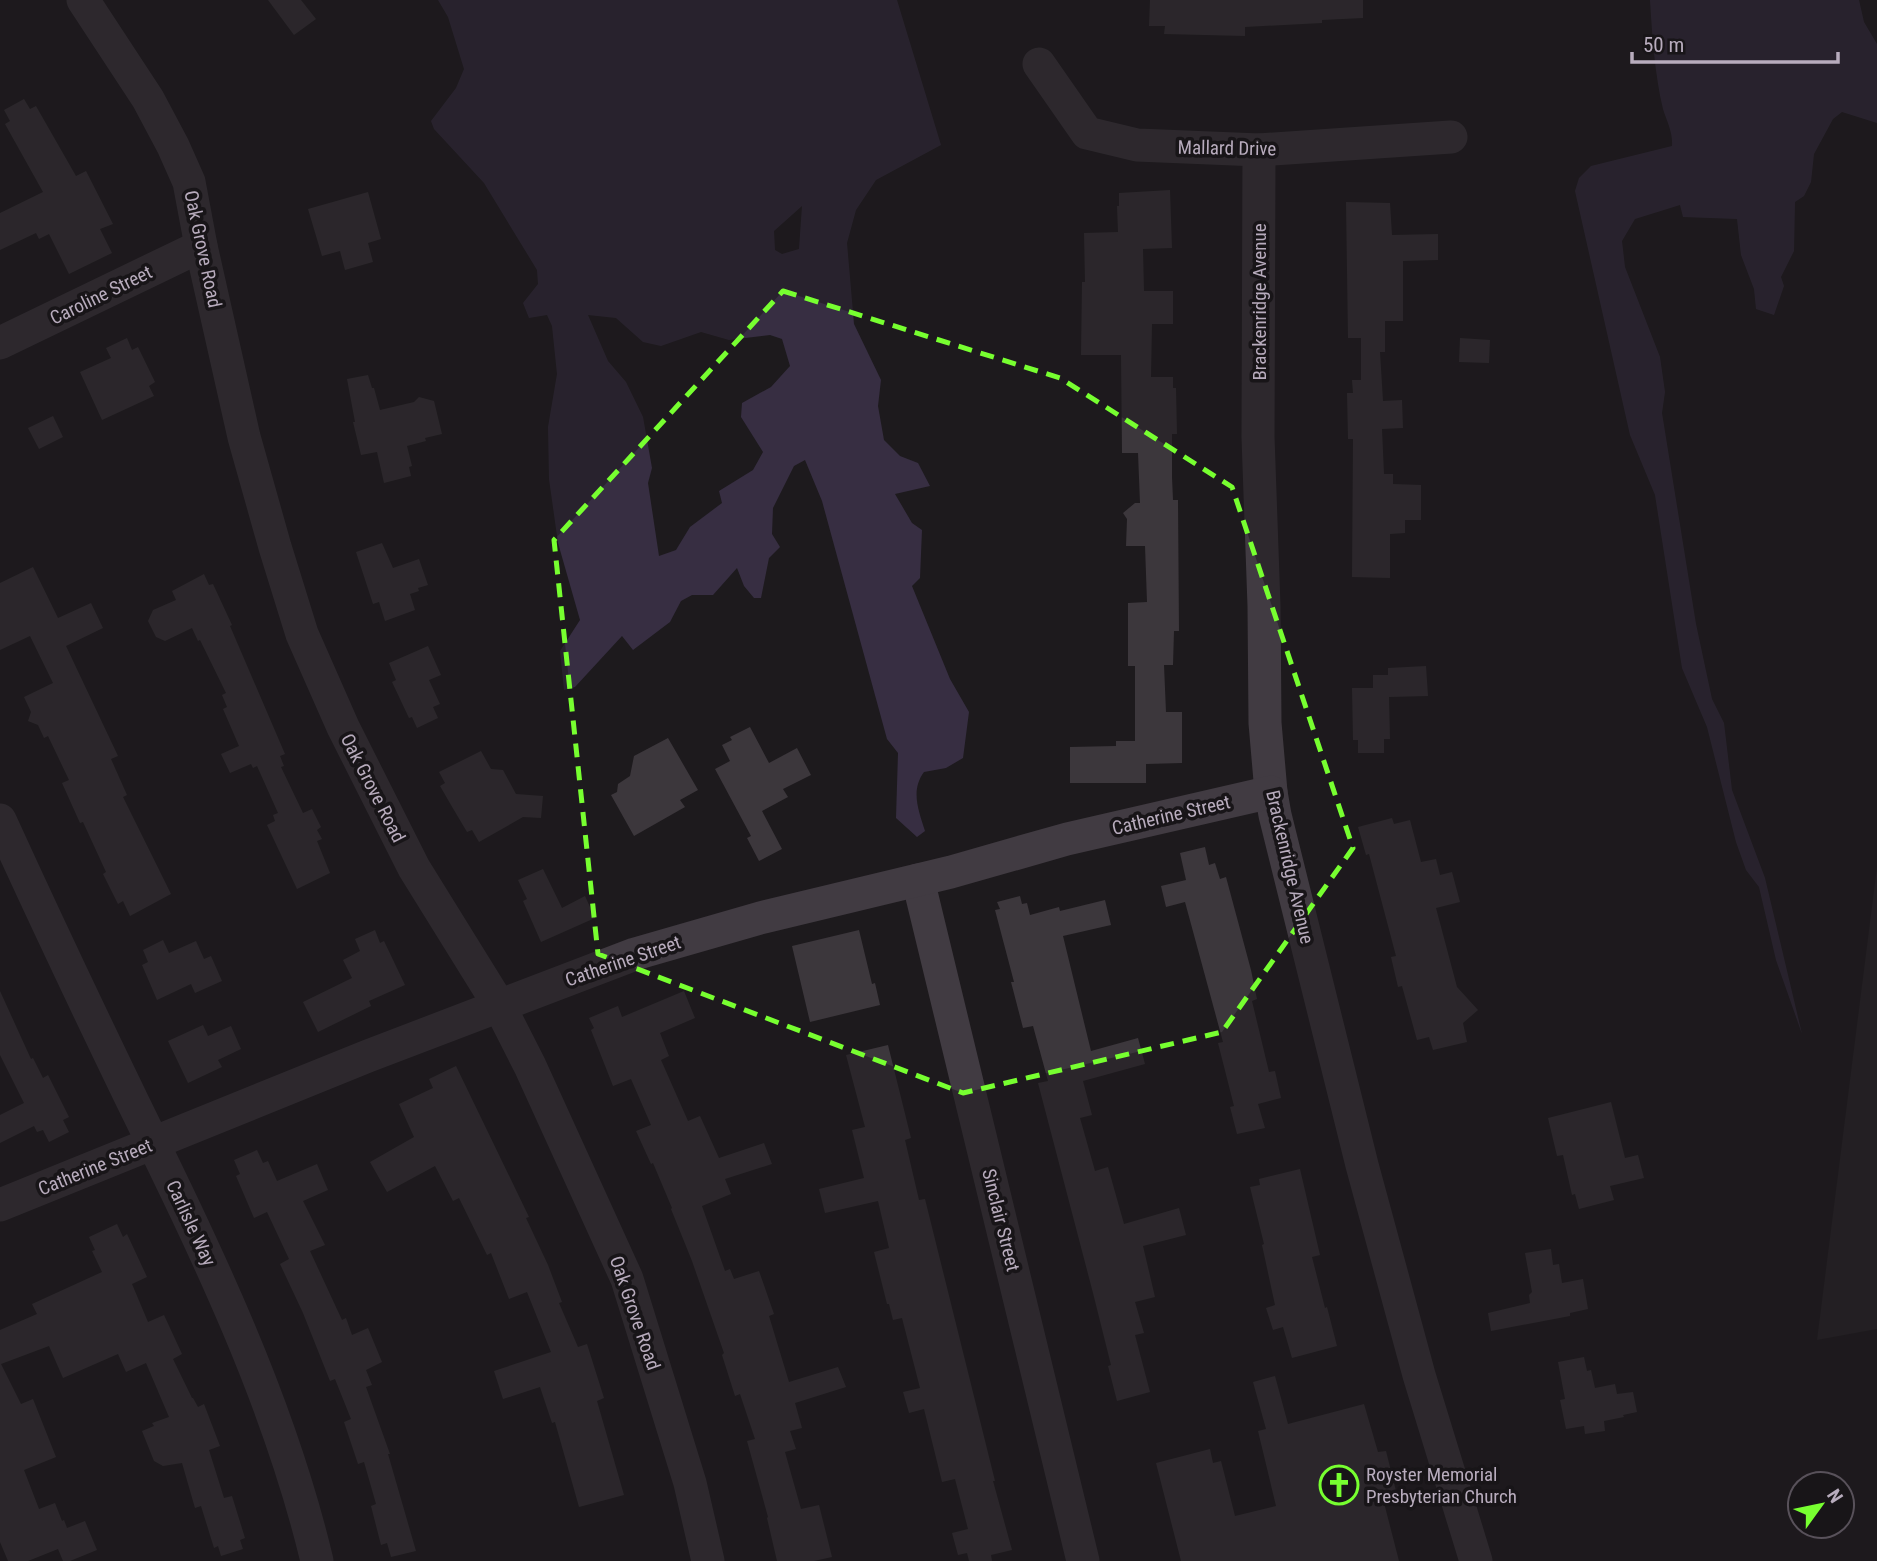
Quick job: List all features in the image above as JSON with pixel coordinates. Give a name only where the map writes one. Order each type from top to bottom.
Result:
[{"type":"street","name":"Oak Grove Road","points":[[83,0],[148,99],[189,181],[244,437],[302,634],[342,727],[414,868],[499,1005],[530,1066],[627,1279],[690,1483],[708,1561]]},
{"type":"street","name":"Mallard Drive","points":[[1040,64],[1087,133],[1137,145],[1259,150],[1451,137]]},
{"type":"street","name":"Brackenridge Avenue","points":[[1259,150],[1258,438],[1265,723],[1271,792],[1362,1165],[1419,1375],[1476,1561]]},
{"type":"street","name":"Caroline Street","points":[[0,344],[201,246]]},
{"type":"street","name":"Catherine Street","points":[[0,1205],[368,1056],[635,954],[760,918],[918,880],[1067,839],[1271,792]]},
{"type":"street","name":"Carlisle Way","points":[[0,820],[70,973],[196,1231],[261,1382],[290,1464],[317,1561]]},
{"type":"street","name":"Sinclair Street","points":[[918,880],[1083,1561]]},
{"type":"highlighted area","points":[[783,291],[1060,378],[1232,487],[1353,848],[1222,1032],[963,1093],[598,954],[554,540]]},
{"type":"shaded area","points":[[438,0],[897,0],[941,145],[876,180],[856,210],[847,243],[854,324],[881,380],[878,406],[884,440],[900,456],[918,463],[930,486],[895,494],[912,523],[922,530],[920,578],[912,586],[950,679],[969,712],[963,758],[946,768],[924,772],[917,786],[917,801],[925,831],[917,837],[896,818],[898,753],[887,739],[822,501],[805,460],[794,466],[773,508],[772,534],[780,547],[769,558],[761,598],[754,598],[744,586],[737,568],[713,595],[692,595],[681,601],[670,622],[633,650],[622,636],[575,687],[564,690],[560,651],[580,620],[558,543],[549,479],[548,427],[557,374],[552,326],[547,315],[529,318],[523,303],[538,284],[537,270],[484,183],[434,129],[431,121],[456,88],[464,69],[448,17]],"holes":[[[802,206],[799,249],[782,254],[775,250],[774,231]],[[588,315],[616,318],[643,342],[661,346],[701,332],[729,340],[770,335],[782,339],[790,366],[771,387],[742,403],[741,417],[763,452],[753,470],[719,491],[722,503],[690,527],[676,550],[659,556],[648,483],[652,468],[643,417],[626,382],[608,361]]]},
{"type":"shaded area","points":[[1650,0],[1859,0],[1864,22],[1877,44],[1877,123],[1842,112],[1833,119],[1814,154],[1811,182],[1804,196],[1795,202],[1794,251],[1781,277],[1784,286],[1774,315],[1756,309],[1754,289],[1741,255],[1737,219],[1683,217],[1680,205],[1635,219],[1622,241],[1625,267],[1660,357],[1665,392],[1662,413],[1696,624],[1712,699],[1724,723],[1732,790],[1765,878],[1802,1034],[1776,960],[1759,887],[1746,870],[1736,842],[1707,727],[1682,668],[1655,495],[1630,435],[1575,191],[1579,178],[1591,166],[1672,146],[1658,83]]},
{"type":"shaded area","points":[[1877,867],[1877,1329],[1817,1340]]},
{"type":"building","points":[[268,0],[301,0],[316,19],[294,35]]},
{"type":"building","points":[[1150,0],[1363,0],[1363,18],[1245,27],[1245,36],[1164,34],[1165,26],[1149,26]]},
{"type":"building","points":[[24,99],[30,109],[36,106],[76,176],[86,171],[113,224],[100,229],[112,253],[69,274],[49,234],[39,239],[36,233],[0,250],[0,213],[43,192],[5,124],[10,121],[4,110]]},
{"type":"building","points":[[1170,190],[1172,248],[1143,249],[1144,291],[1173,291],[1173,324],[1152,324],[1151,377],[1173,377],[1173,388],[1176,388],[1177,434],[1172,434],[1172,477],[1173,500],[1178,500],[1179,631],[1174,631],[1173,665],[1164,665],[1166,712],[1182,712],[1182,763],[1146,764],[1146,783],[1070,783],[1070,747],[1116,746],[1116,741],[1135,741],[1135,666],[1128,666],[1128,603],[1147,602],[1145,546],[1126,546],[1127,519],[1123,513],[1135,503],[1140,503],[1138,453],[1122,453],[1121,355],[1081,355],[1082,282],[1085,282],[1084,233],[1118,232],[1119,193]]},
{"type":"building","points":[[368,192],[381,239],[368,243],[373,262],[345,270],[340,251],[322,256],[308,209]]},
{"type":"building","points":[[1346,202],[1390,203],[1392,235],[1438,234],[1438,260],[1403,261],[1403,321],[1385,321],[1385,352],[1380,352],[1383,401],[1402,400],[1403,428],[1382,429],[1384,474],[1393,474],[1393,484],[1421,485],[1421,520],[1405,520],[1405,533],[1390,534],[1390,578],[1352,577],[1353,439],[1348,439],[1347,393],[1353,393],[1352,380],[1361,380],[1361,338],[1348,338]]},
{"type":"building","points":[[127,338],[132,350],[138,347],[155,382],[149,386],[154,396],[102,420],[80,372],[111,358],[106,348]]},
{"type":"building","points":[[1460,338],[1490,340],[1489,363],[1459,362]]},
{"type":"building","points":[[368,375],[380,410],[414,402],[419,397],[434,401],[442,434],[407,446],[412,466],[409,467],[411,476],[384,483],[377,452],[361,455],[347,379]]},
{"type":"building","points":[[53,416],[63,437],[39,449],[28,428]]},
{"type":"building","points":[[382,543],[393,568],[419,559],[428,585],[410,594],[415,610],[385,621],[379,602],[373,604],[356,552]]},
{"type":"building","points":[[33,567],[58,618],[91,603],[103,628],[66,646],[118,756],[111,759],[127,795],[123,797],[171,894],[130,916],[123,901],[118,904],[103,874],[106,872],[62,783],[69,780],[48,736],[44,738],[38,725],[28,721],[31,712],[24,697],[53,683],[30,636],[0,650],[0,583]]},
{"type":"building","points":[[204,574],[209,585],[213,584],[232,625],[230,626],[285,754],[280,756],[284,766],[281,767],[303,813],[312,809],[321,827],[317,830],[322,839],[317,841],[330,873],[297,889],[267,825],[275,821],[273,815],[278,813],[257,766],[253,768],[251,764],[230,773],[221,754],[239,746],[223,709],[227,707],[222,695],[226,693],[200,640],[198,641],[192,628],[165,641],[156,637],[148,621],[153,610],[176,600],[172,591]]},
{"type":"building","points":[[428,646],[441,675],[429,680],[440,704],[433,707],[438,718],[417,728],[412,717],[409,718],[392,682],[396,680],[389,663]]},
{"type":"building","points":[[1426,666],[1428,696],[1389,697],[1390,739],[1384,739],[1384,753],[1358,753],[1358,740],[1353,740],[1352,688],[1373,688],[1373,675],[1388,675],[1388,668]]},
{"type":"building","points":[[750,727],[769,763],[797,748],[811,775],[783,789],[788,797],[762,811],[782,849],[759,861],[747,838],[751,836],[715,769],[730,761],[722,745],[732,740],[730,737]]},
{"type":"building","points":[[668,738],[698,790],[680,800],[685,807],[634,836],[611,795],[617,792],[618,784],[630,776],[634,756]]},
{"type":"building","points":[[481,751],[491,769],[503,770],[516,794],[543,796],[541,818],[523,817],[479,842],[472,830],[467,832],[440,786],[445,783],[439,772]]},
{"type":"building","points":[[1392,818],[1394,824],[1410,820],[1421,862],[1436,859],[1440,875],[1452,872],[1460,902],[1436,908],[1457,987],[1478,1010],[1463,1023],[1467,1042],[1433,1050],[1429,1037],[1417,1040],[1402,986],[1398,987],[1391,957],[1396,956],[1369,854],[1366,855],[1358,827]]},
{"type":"building","points":[[1205,847],[1209,865],[1215,863],[1220,879],[1226,877],[1251,970],[1257,999],[1252,1001],[1269,1072],[1275,1071],[1281,1098],[1258,1104],[1265,1128],[1237,1134],[1230,1107],[1234,1106],[1218,1043],[1223,1042],[1185,902],[1166,907],[1161,886],[1186,880],[1180,853]]},
{"type":"building","points":[[543,869],[562,908],[585,896],[595,918],[541,942],[523,901],[527,899],[518,880]]},
{"type":"building","points":[[1020,896],[1022,904],[1027,903],[1030,915],[1059,907],[1060,911],[1105,900],[1111,925],[1063,936],[1091,1051],[1138,1038],[1145,1064],[1083,1081],[1092,1115],[1080,1118],[1095,1171],[1108,1167],[1124,1224],[1179,1208],[1186,1235],[1143,1246],[1155,1297],[1135,1302],[1144,1333],[1135,1335],[1150,1392],[1117,1401],[1108,1366],[1111,1365],[1038,1083],[1048,1081],[1033,1026],[1023,1028],[995,910],[1000,909],[997,902]]},
{"type":"building","points":[[375,930],[380,943],[384,941],[405,985],[369,1001],[371,1006],[318,1032],[303,1002],[352,978],[343,960],[360,951],[355,939]]},
{"type":"building","points":[[859,930],[880,1005],[810,1022],[792,946]]},
{"type":"building","points":[[163,940],[169,953],[196,941],[204,959],[211,956],[222,981],[195,993],[191,984],[157,1000],[142,965],[148,962],[143,950]]},
{"type":"building","points":[[0,991],[31,1059],[33,1058],[43,1078],[48,1075],[69,1117],[63,1120],[69,1132],[49,1142],[43,1130],[37,1132],[34,1126],[0,1143],[0,1115],[24,1103],[0,1055]]},
{"type":"building","points":[[684,991],[695,1018],[660,1033],[669,1056],[661,1060],[688,1121],[700,1116],[719,1158],[764,1143],[772,1164],[725,1179],[731,1194],[702,1206],[725,1271],[730,1269],[734,1279],[759,1271],[774,1314],[769,1316],[789,1382],[838,1367],[846,1387],[795,1403],[802,1428],[790,1431],[796,1449],[785,1452],[801,1509],[819,1505],[832,1557],[814,1561],[777,1561],[747,1441],[755,1439],[740,1394],[735,1396],[722,1355],[724,1353],[672,1208],[636,1131],[651,1125],[631,1079],[613,1086],[591,1030],[594,1028],[589,1018],[618,1006],[622,1017]]},
{"type":"building","points":[[203,1025],[208,1036],[231,1026],[241,1049],[218,1060],[222,1067],[188,1083],[168,1041]]},
{"type":"building","points":[[888,1045],[911,1138],[905,1140],[919,1200],[925,1199],[1012,1550],[991,1555],[992,1561],[969,1561],[967,1553],[958,1555],[952,1533],[968,1529],[955,1479],[942,1482],[924,1409],[909,1413],[903,1392],[920,1388],[902,1318],[893,1320],[874,1252],[889,1248],[878,1201],[825,1213],[819,1189],[864,1178],[852,1130],[865,1127],[846,1055]]},
{"type":"building","points":[[456,1066],[529,1217],[526,1218],[548,1265],[562,1302],[559,1303],[578,1347],[587,1344],[604,1398],[597,1401],[624,1495],[579,1507],[555,1422],[552,1423],[540,1387],[503,1399],[494,1371],[551,1352],[527,1292],[509,1299],[491,1253],[487,1255],[459,1198],[453,1201],[435,1166],[387,1192],[370,1162],[414,1137],[399,1104],[433,1088],[429,1079]]},
{"type":"building","points":[[1611,1102],[1625,1158],[1638,1155],[1644,1178],[1610,1186],[1614,1200],[1579,1209],[1575,1194],[1572,1195],[1563,1155],[1557,1156],[1548,1118]]},
{"type":"building","points":[[257,1150],[263,1163],[268,1161],[277,1181],[317,1164],[328,1190],[303,1201],[325,1245],[310,1251],[342,1320],[346,1318],[352,1335],[368,1328],[382,1362],[366,1370],[372,1385],[366,1387],[390,1454],[416,1551],[391,1557],[387,1543],[381,1545],[371,1506],[376,1504],[364,1462],[358,1464],[344,1422],[351,1419],[335,1379],[330,1381],[280,1264],[289,1259],[267,1212],[254,1218],[236,1176],[240,1174],[234,1160]]},
{"type":"building","points":[[1300,1169],[1320,1255],[1312,1257],[1337,1346],[1292,1358],[1283,1327],[1273,1330],[1266,1308],[1275,1305],[1250,1187],[1260,1185],[1259,1179]]},
{"type":"building","points":[[117,1224],[123,1237],[127,1234],[147,1277],[132,1284],[148,1322],[164,1315],[182,1354],[173,1359],[198,1407],[204,1404],[220,1446],[209,1450],[224,1498],[232,1496],[245,1538],[240,1540],[243,1549],[221,1556],[218,1546],[214,1548],[201,1506],[195,1508],[182,1463],[163,1466],[154,1461],[142,1431],[154,1426],[152,1423],[169,1417],[146,1363],[126,1372],[118,1354],[63,1378],[49,1346],[1,1364],[21,1404],[33,1399],[56,1457],[24,1470],[39,1509],[55,1503],[67,1528],[85,1521],[97,1550],[70,1561],[63,1561],[58,1549],[28,1561],[8,1561],[0,1542],[0,1330],[37,1314],[32,1304],[102,1272],[89,1237]]},
{"type":"building","points":[[1551,1249],[1553,1265],[1559,1264],[1562,1283],[1583,1279],[1588,1309],[1570,1313],[1570,1316],[1491,1331],[1488,1313],[1530,1303],[1529,1295],[1532,1292],[1525,1253]]},
{"type":"building","points":[[1584,1357],[1587,1371],[1591,1370],[1595,1388],[1615,1384],[1617,1394],[1633,1392],[1637,1412],[1604,1421],[1605,1431],[1585,1434],[1584,1426],[1566,1429],[1560,1400],[1565,1399],[1558,1362]]},
{"type":"building","name":"Royster Memorial Presbyterian Church","points":[[1275,1376],[1288,1424],[1364,1404],[1378,1452],[1386,1451],[1396,1491],[1382,1495],[1399,1561],[1181,1561],[1156,1463],[1210,1449],[1213,1463],[1221,1461],[1235,1516],[1276,1506],[1258,1431],[1266,1429],[1253,1382]]},
{"type":"place","name":"Royster Memorial Presbyterian Church","points":[[1339,1485]]}]
